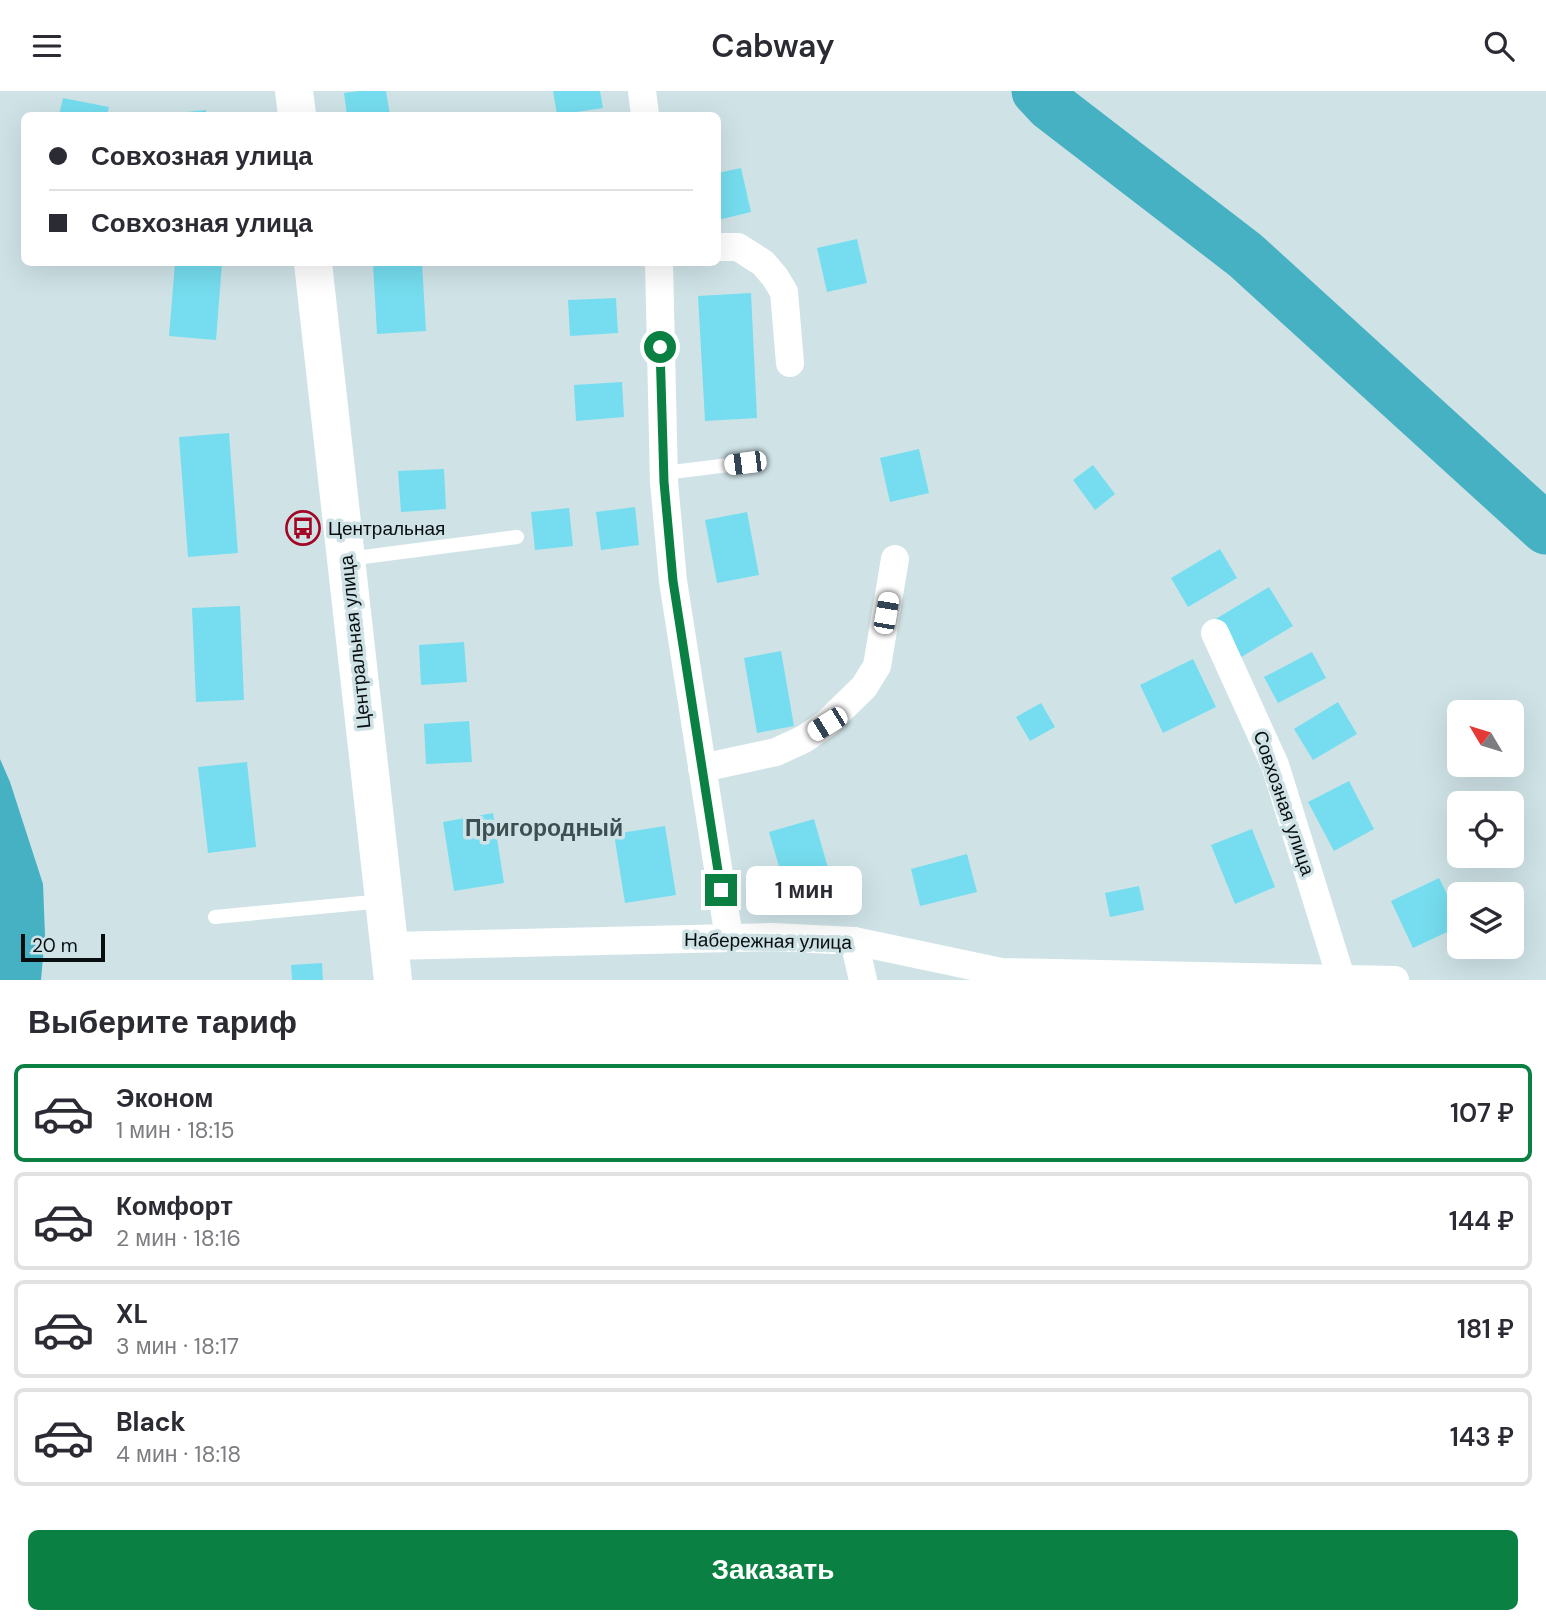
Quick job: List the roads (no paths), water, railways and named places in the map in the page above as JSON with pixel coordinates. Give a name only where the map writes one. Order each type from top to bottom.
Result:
[{"type":"street","points":[[294,91],[297,112]]},
{"type":"street","points":[[642,91],[645,112]]},
{"type":"street","points":[[721,247],[738,247],[763,263],[784,292],[790,362]]},
{"type":"street","name":"Центральная улица","points":[[313,266],[391,963]]},
{"type":"street","points":[[659,266],[664,473],[673,581],[729,939]]},
{"type":"street","points":[[702,768],[776,753],[827,724],[864,687],[877,666],[895,559]]},
{"type":"street","name":"Совхозная улица","points":[[1215,633],[1275,765],[1341,978]]},
{"type":"street","name":"Набережная улица","points":[[391,963],[772,937],[854,941],[1007,976],[1395,980]]},
{"type":"street","points":[[854,941],[863,980]]},
{"type":"lane","points":[[664,473],[745,463]]},
{"type":"lane","points":[[346,559],[517,537]]},
{"type":"lane","points":[[215,918],[384,901]]},
{"type":"water","points":[[0,759],[43,884],[45,935],[41,980],[0,980]]},
{"type":"waterway","points":[[1037,91],[1050,105],[1245,255],[1546,529]]},
{"type":"place","name":"Центральная","points":[[303,528]]},
{"type":"district","name":"Пригородный","points":[[544,828]]}]
